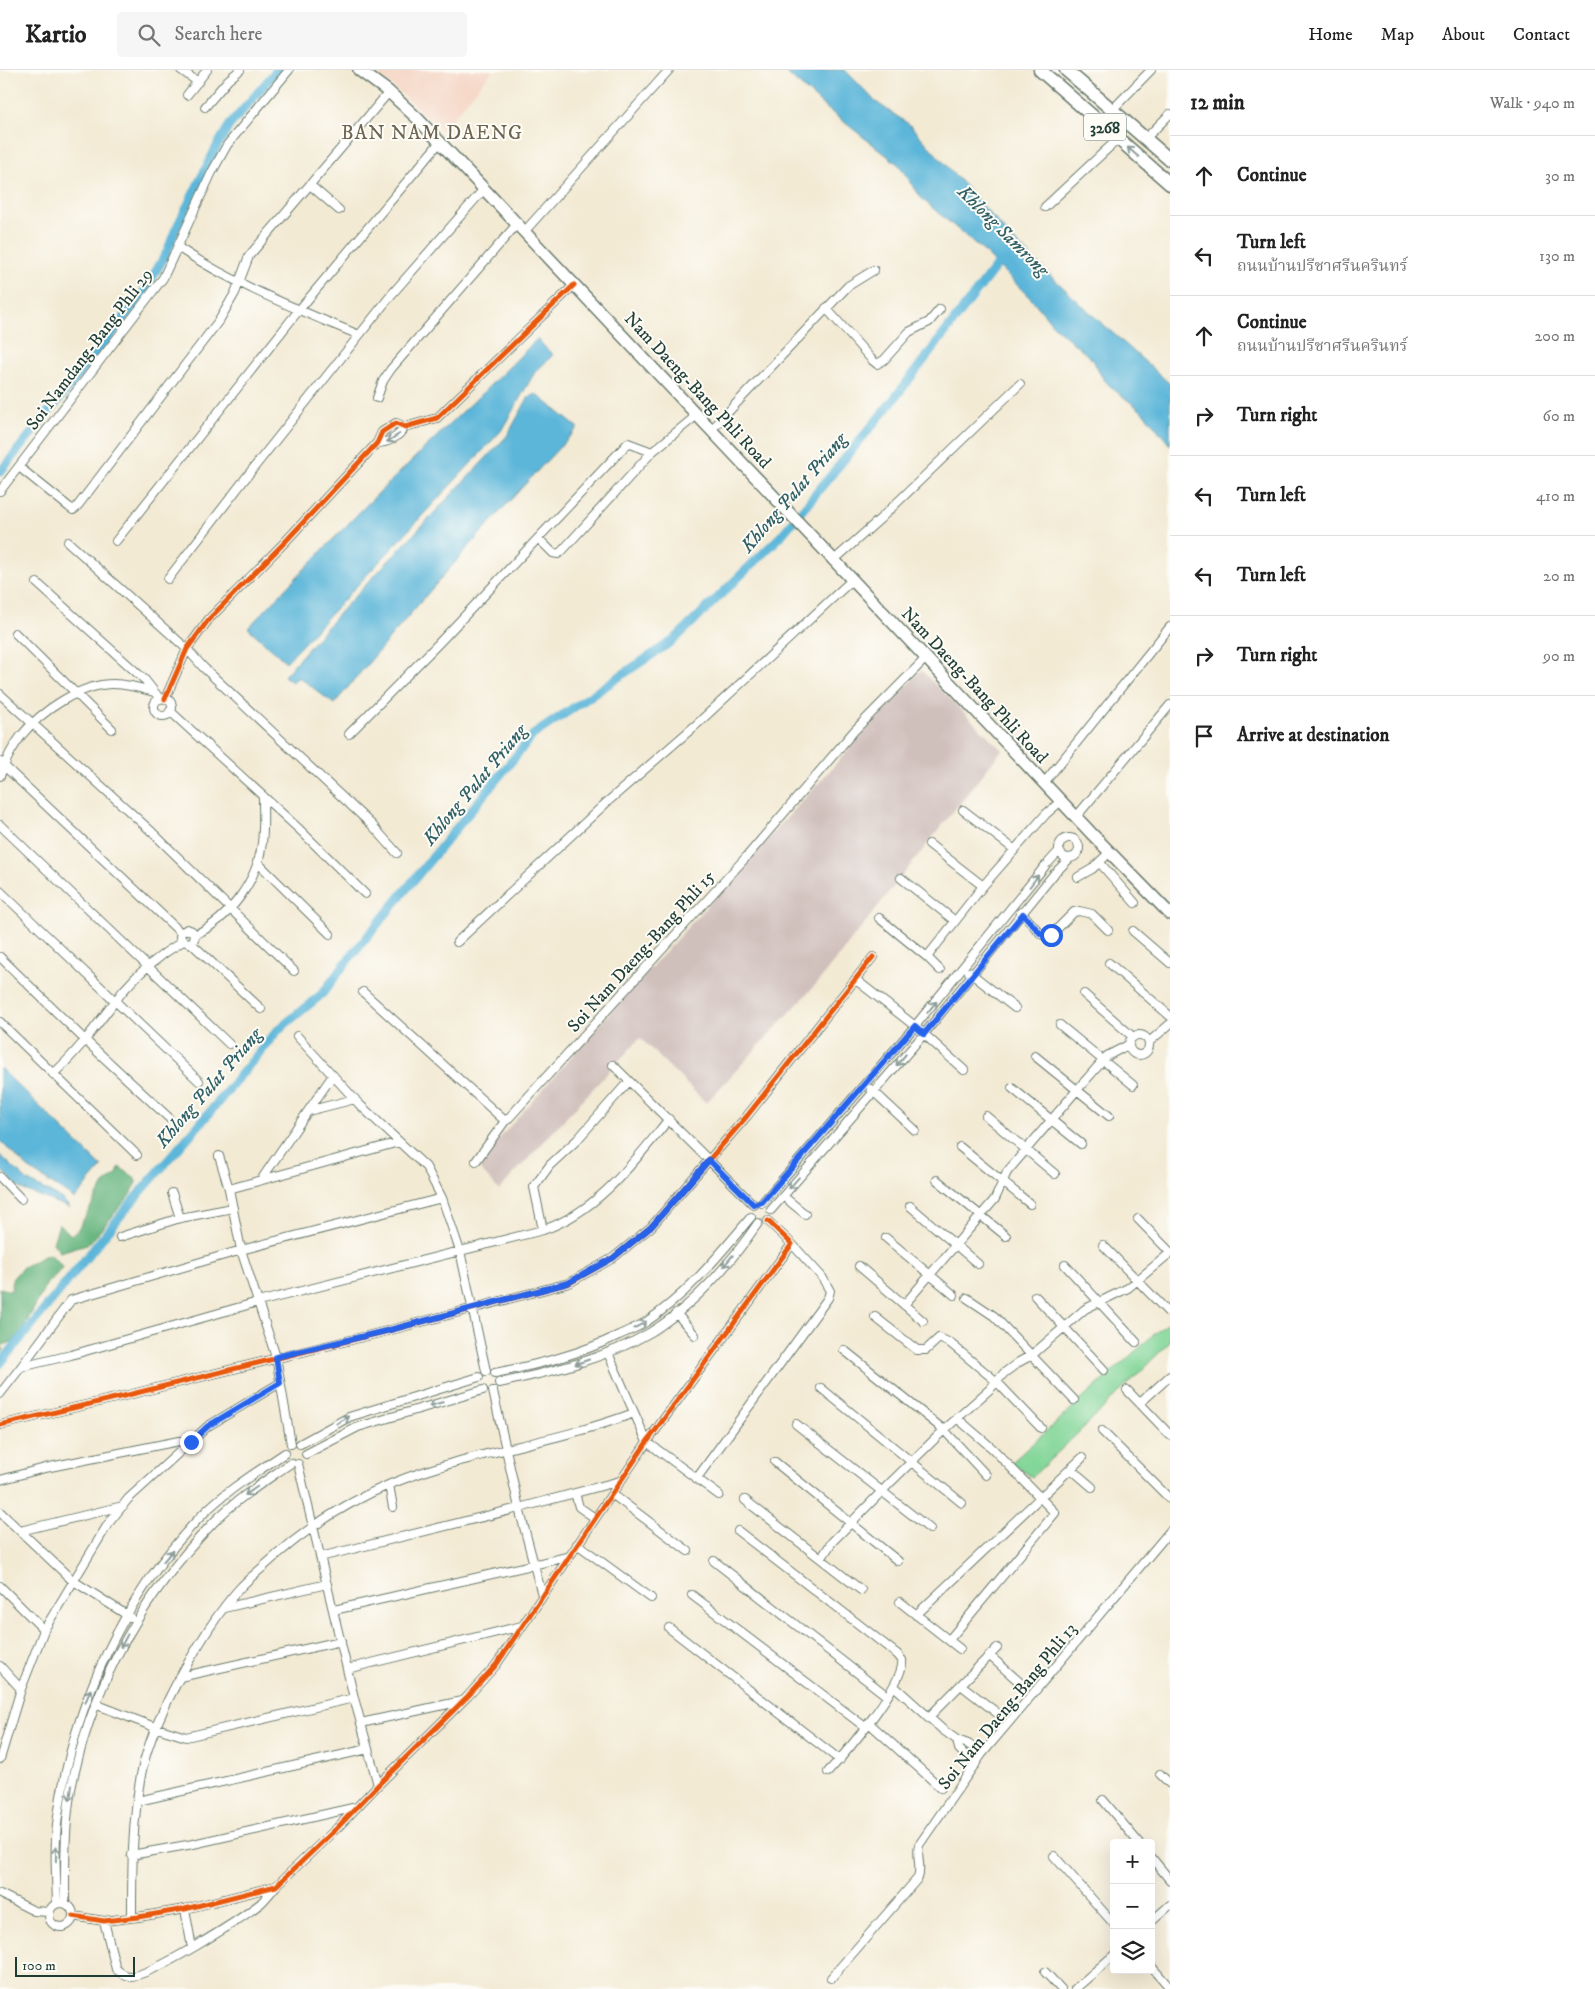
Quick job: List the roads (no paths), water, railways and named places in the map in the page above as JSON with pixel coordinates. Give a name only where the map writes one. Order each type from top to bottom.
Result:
[{"type":"main road","name":"Nam Daeng-Bang Phli Road","points":[[360,70],[389,92],[440,142],[1092,834],[1170,914]]},
{"type":"main road","name":"3268","points":[[1040,70],[1170,184]]},
{"type":"main road","name":"3268","points":[[1066,70],[1170,160]]},
{"type":"street","points":[[181,70],[198,82]]},
{"type":"street","points":[[187,95],[207,70]]},
{"type":"street","points":[[205,107],[228,80],[240,70]]},
{"type":"street","name":"Soi Namdang-Bang Phli 29","points":[[0,490],[163,278],[227,145],[289,70]]},
{"type":"street","points":[[376,398],[383,381],[391,369],[520,228],[669,70]]},
{"type":"street","points":[[1112,110],[1151,70]]},
{"type":"street","points":[[19,467],[73,510],[76,508],[220,320],[239,284],[250,256],[389,92]]},
{"type":"street","points":[[1145,139],[1170,114]]},
{"type":"street","points":[[1045,207],[1118,139]]},
{"type":"street","points":[[116,541],[299,310],[440,142]]},
{"type":"street","points":[[310,185],[339,210]]},
{"type":"street","points":[[168,579],[392,294],[484,189]]},
{"type":"street","points":[[179,248],[207,267],[239,284],[359,335]]},
{"type":"street","points":[[711,430],[848,286],[874,270]]},
{"type":"street","points":[[170,712],[163,716],[156,712],[155,702],[163,699],[187,649],[209,619],[284,543],[377,443],[386,443],[400,434],[405,426],[437,418],[574,285]]},
{"type":"street","points":[[826,308],[877,364],[884,360],[909,332],[929,322],[940,309]]},
{"type":"street","points":[[834,561],[1020,384]]},
{"type":"street","points":[[539,540],[553,553],[558,554],[562,551],[652,452],[697,415]]},
{"type":"street","points":[[349,734],[539,540],[628,443],[652,452]]},
{"type":"street","points":[[68,542],[187,649],[203,667],[372,825],[397,854]]},
{"type":"street","points":[[457,942],[606,803],[698,724],[852,580]]},
{"type":"street","points":[[37,583],[145,680],[154,692],[171,704],[170,712]]},
{"type":"street","points":[[1044,783],[1170,627]]},
{"type":"street","points":[[15,633],[112,729]]},
{"type":"street","name":"Soi Nam Daeng-Bang Phli 15","points":[[476,1161],[505,1121],[748,855],[854,731],[926,658]]},
{"type":"street","points":[[0,776],[2,764],[22,735],[57,704],[75,693],[93,686],[113,684],[137,687],[154,692]]},
{"type":"street","points":[[0,694],[79,768],[152,832],[294,971]]},
{"type":"street","points":[[1070,858],[1063,856],[1059,851],[1058,847],[1061,841],[1070,837],[1079,820],[1170,705]]},
{"type":"street","points":[[170,712],[263,796],[365,894]]},
{"type":"street","points":[[2,764],[181,932],[180,937],[262,1009]]},
{"type":"street","points":[[53,1074],[72,1057],[115,1002],[148,966],[162,954],[194,939],[194,935],[207,929],[230,908],[252,876],[257,862],[262,844],[263,796]]},
{"type":"street","points":[[927,956],[1046,814],[1061,801]]},
{"type":"street","points":[[963,810],[1015,850]]},
{"type":"street","points":[[0,824],[229,1044]]},
{"type":"street","points":[[771,1210],[924,1034],[1056,872],[1070,858],[1076,856],[1080,846],[1092,834]]},
{"type":"street","points":[[1070,837],[1077,841],[1080,846]]},
{"type":"street","points":[[930,844],[984,886]]},
{"type":"street","points":[[486,1371],[495,1373],[549,1362],[598,1345],[645,1323],[679,1296],[713,1262],[751,1217],[751,1209],[758,1204],[866,1084],[1059,851]]},
{"type":"street","points":[[1078,877],[1100,863],[1110,852]]},
{"type":"street","points":[[257,862],[330,934]]},
{"type":"street","points":[[1100,863],[1135,903]]},
{"type":"street","points":[[901,878],[955,921]]},
{"type":"street","points":[[0,891],[199,1081]]},
{"type":"street","points":[[1014,906],[1041,934],[1046,936],[1051,935],[1074,912],[1079,911],[1092,914],[1108,930]]},
{"type":"street","points":[[878,918],[927,956],[940,970]]},
{"type":"street","points":[[181,932],[190,930],[194,935]]},
{"type":"street","points":[[1133,931],[1170,963]]},
{"type":"street","points":[[0,957],[86,1041],[168,1117]]},
{"type":"street","points":[[0,1425],[124,1396],[568,1283],[613,1258],[651,1227],[747,1116],[873,957]]},
{"type":"street","points":[[1110,963],[1170,1016]]},
{"type":"street","points":[[964,967],[1014,1008]]},
{"type":"street","points":[[856,980],[915,1026],[964,1070]]},
{"type":"street","points":[[363,992],[505,1121]]},
{"type":"street","points":[[1084,994],[1132,1036],[1142,1035],[1148,1042],[1149,1047],[1142,1054],[1133,1053],[1128,1045]]},
{"type":"street","points":[[0,1022],[138,1154]]},
{"type":"street","points":[[1148,1042],[1170,1024]]},
{"type":"street","points":[[1060,1025],[1133,1085]]},
{"type":"street","points":[[297,1036],[355,1099],[426,1167],[442,1198],[460,1251],[486,1371]]},
{"type":"street","points":[[904,1305],[998,1194],[1007,1172],[1103,1060],[1113,1051],[1128,1045],[1132,1036]]},
{"type":"street","points":[[1036,1056],[1109,1116]]},
{"type":"street","points":[[542,1595],[519,1508],[493,1391],[499,1383],[555,1371],[608,1353],[651,1331],[676,1313],[711,1282],[758,1223],[768,1221],[772,1215],[768,1205],[758,1204],[709,1160],[613,1065]]},
{"type":"street","points":[[261,1180],[333,1075]]},
{"type":"street","points":[[543,1230],[534,1187],[550,1165],[577,1140],[629,1080]]},
{"type":"street","points":[[866,1084],[915,1130]]},
{"type":"street","points":[[1012,1088],[1081,1144]]},
{"type":"street","points":[[308,1111],[355,1099]]},
{"type":"street","points":[[986,1116],[1055,1174]]},
{"type":"street","points":[[20,1367],[71,1355],[258,1302],[543,1230],[563,1223],[600,1198],[640,1155],[669,1119]]},
{"type":"street","points":[[229,1189],[399,1142]]},
{"type":"street","points":[[960,1147],[1030,1204]]},
{"type":"street","points":[[219,1156],[229,1189],[241,1250],[276,1357],[291,1444]]},
{"type":"street","points":[[0,1178],[21,1199]]},
{"type":"street","points":[[937,1180],[1006,1236]]},
{"type":"street","points":[[172,1193],[180,1218]]},
{"type":"street","points":[[783,1196],[805,1214]]},
{"type":"street","points":[[0,1394],[71,1300],[241,1250],[442,1198]]},
{"type":"street","points":[[910,1206],[978,1264]]},
{"type":"street","points":[[120,1237],[180,1218],[233,1208]]},
{"type":"street","points":[[751,1217],[758,1223]]},
{"type":"street","points":[[821,1559],[832,1542],[881,1492],[1004,1373],[1032,1355],[1085,1309],[1137,1282],[1170,1252],[1138,1220]]},
{"type":"street","points":[[697,1478],[828,1298],[830,1291],[822,1277],[768,1221]]},
{"type":"street","points":[[886,1238],[954,1295]]},
{"type":"street","points":[[104,1921],[116,1969],[127,1977],[142,1975],[192,1948],[262,1902],[463,1701],[496,1665],[646,1442],[792,1244]]},
{"type":"street","points":[[1103,1245],[1168,1312]]},
{"type":"street","points":[[1065,1265],[1136,1342]]},
{"type":"street","points":[[859,1266],[923,1321]]},
{"type":"street","points":[[1034,1296],[1104,1370]]},
{"type":"street","points":[[966,1298],[990,1312],[1074,1400]]},
{"type":"street","points":[[676,1313],[695,1335]]},
{"type":"street","points":[[875,1317],[917,1350],[926,1350],[939,1338],[950,1343],[996,1382],[1042,1428]]},
{"type":"street","points":[[844,1350],[944,1430],[986,1475]]},
{"type":"street","points":[[608,1353],[646,1442],[719,1495]]},
{"type":"street","points":[[378,1785],[354,1698],[312,1526],[294,1464],[286,1459],[286,1448],[291,1444],[300,1444],[349,1416],[479,1378],[486,1371]]},
{"type":"street","points":[[495,1373],[498,1376],[499,1383]]},
{"type":"street","points":[[1140,1403],[1170,1376]]},
{"type":"street","points":[[479,1378],[479,1384],[483,1390]]},
{"type":"street","points":[[0,1759],[1,1744],[44,1630],[72,1580],[108,1524],[123,1506],[208,1426],[280,1383]]},
{"type":"street","points":[[821,1388],[962,1503]]},
{"type":"street","points":[[306,1454],[358,1427],[483,1390],[493,1391]]},
{"type":"street","points":[[1127,1390],[1170,1435]]},
{"type":"street","points":[[132,1918],[131,1855],[143,1769],[156,1728],[166,1702],[180,1677],[224,1608],[240,1588],[282,1549],[312,1526],[350,1502],[388,1485],[428,1470],[600,1426],[634,1413]]},
{"type":"street","points":[[948,1640],[1055,1513],[993,1449],[958,1418]]},
{"type":"street","points":[[796,1424],[930,1529]]},
{"type":"street","points":[[1102,1432],[1170,1499]]},
{"type":"street","points":[[0,1480],[45,1468],[179,1441],[191,1442]]},
{"type":"street","points":[[0,1894],[34,1911],[49,1912],[61,1903],[73,1776],[94,1704],[135,1621],[174,1568],[213,1522],[243,1496],[294,1464],[304,1460],[306,1454],[304,1447],[300,1444]]},
{"type":"street","points":[[61,1903],[56,1846],[65,1774],[87,1699],[112,1640],[126,1615],[163,1562],[203,1514],[239,1484],[285,1453]]},
{"type":"street","points":[[916,1615],[1082,1458]]},
{"type":"street","points":[[775,1462],[852,1522],[898,1561]]},
{"type":"street","points":[[1071,1469],[1092,1487]]},
{"type":"street","points":[[320,1557],[519,1508],[620,1480]]},
{"type":"street","points":[[388,1485],[393,1507]]},
{"type":"street","points":[[575,1493],[579,1507],[596,1518]]},
{"type":"street","points":[[612,1494],[688,1551]]},
{"type":"street","points":[[745,1500],[861,1590]]},
{"type":"street","points":[[20,1531],[123,1506]]},
{"type":"street","points":[[0,1512],[72,1580],[135,1621]]},
{"type":"street","points":[[738,1531],[897,1654],[902,1660],[903,1666],[894,1686],[867,1725],[840,1760],[828,1772]]},
{"type":"street","name":"Soi Nam Daeng-Bang Phli 13","points":[[831,1978],[918,1878],[920,1874],[917,1852],[919,1845],[982,1754],[1170,1531]]},
{"type":"street","points":[[577,1544],[651,1598]]},
{"type":"street","points":[[334,1610],[567,1557]]},
{"type":"street","points":[[714,1561],[887,1696]]},
{"type":"street","points":[[224,1608],[326,1584]]},
{"type":"street","points":[[0,1586],[44,1630]]},
{"type":"street","points":[[692,1596],[867,1725],[941,1788]]},
{"type":"street","points":[[900,1602],[960,1649]]},
{"type":"street","points":[[347,1669],[522,1626]]},
{"type":"street","points":[[669,1628],[840,1760]]},
{"type":"street","points":[[180,1677],[341,1641]]},
{"type":"street","points":[[928,1718],[996,1648]]},
{"type":"street","points":[[990,1656],[1024,1686]]},
{"type":"street","points":[[0,1666],[21,1688]]},
{"type":"street","points":[[961,1685],[1001,1716]]},
{"type":"street","points":[[894,1686],[928,1718],[957,1740],[968,1744],[982,1754]]},
{"type":"street","points":[[94,1704],[156,1728],[186,1737],[354,1698]]},
{"type":"street","points":[[361,1723],[463,1701]]},
{"type":"street","points":[[957,1740],[959,1749],[975,1764]]},
{"type":"street","points":[[138,1801],[368,1749]]},
{"type":"street","points":[[1160,1774],[1170,1784]]},
{"type":"street","points":[[1103,1800],[1136,1839]]},
{"type":"street","points":[[131,1855],[193,1844],[357,1807]]},
{"type":"street","points":[[1054,1856],[1110,1919]]},
{"type":"street","points":[[1155,1862],[1170,1880]]},
{"type":"street","points":[[73,1916],[104,1921],[132,1918],[185,1909],[276,1886]]},
{"type":"street","points":[[49,1912],[52,1923],[58,1927],[70,1924],[73,1916],[72,1908],[61,1903]]},
{"type":"street","points":[[1155,1918],[1170,1905]]},
{"type":"street","points":[[185,1909],[192,1948]]},
{"type":"street","points":[[1074,1989],[1110,1959]]},
{"type":"street","points":[[1155,1971],[1170,1988]]},
{"type":"street","points":[[1046,1972],[1061,1989]]},
{"type":"water","name":"Khlong Samrong","points":[[783,70],[845,70],[876,102],[910,125],[1016,243],[1170,384],[1170,445],[1139,409],[1107,383],[1094,361],[1053,325],[1035,303],[980,248],[922,199],[899,165],[825,107]]},
{"type":"water","points":[[537,339],[553,355],[535,372],[501,431],[286,662],[248,628],[365,506]]},
{"type":"water","points":[[536,394],[578,428],[484,529],[334,704],[299,677],[292,682],[284,676],[340,612],[507,436],[528,398]]},
{"type":"water","points":[[0,1068],[102,1167],[75,1199],[28,1168],[0,1141]]},
{"type":"water","points":[[0,1155],[28,1181],[62,1199],[70,1208],[21,1189],[0,1169]]},
{"type":"waterway","points":[[0,472],[104,344],[145,290],[167,252],[175,231],[229,126],[277,70]]},
{"type":"waterway","name":"Khlong Palat Priang","points":[[0,1364],[130,1204],[278,1030],[322,994],[533,735],[675,639],[780,537],[894,399],[1003,257]]},
{"type":"district","name":"BAN NAM DAENG","points":[[432,132]]}]
